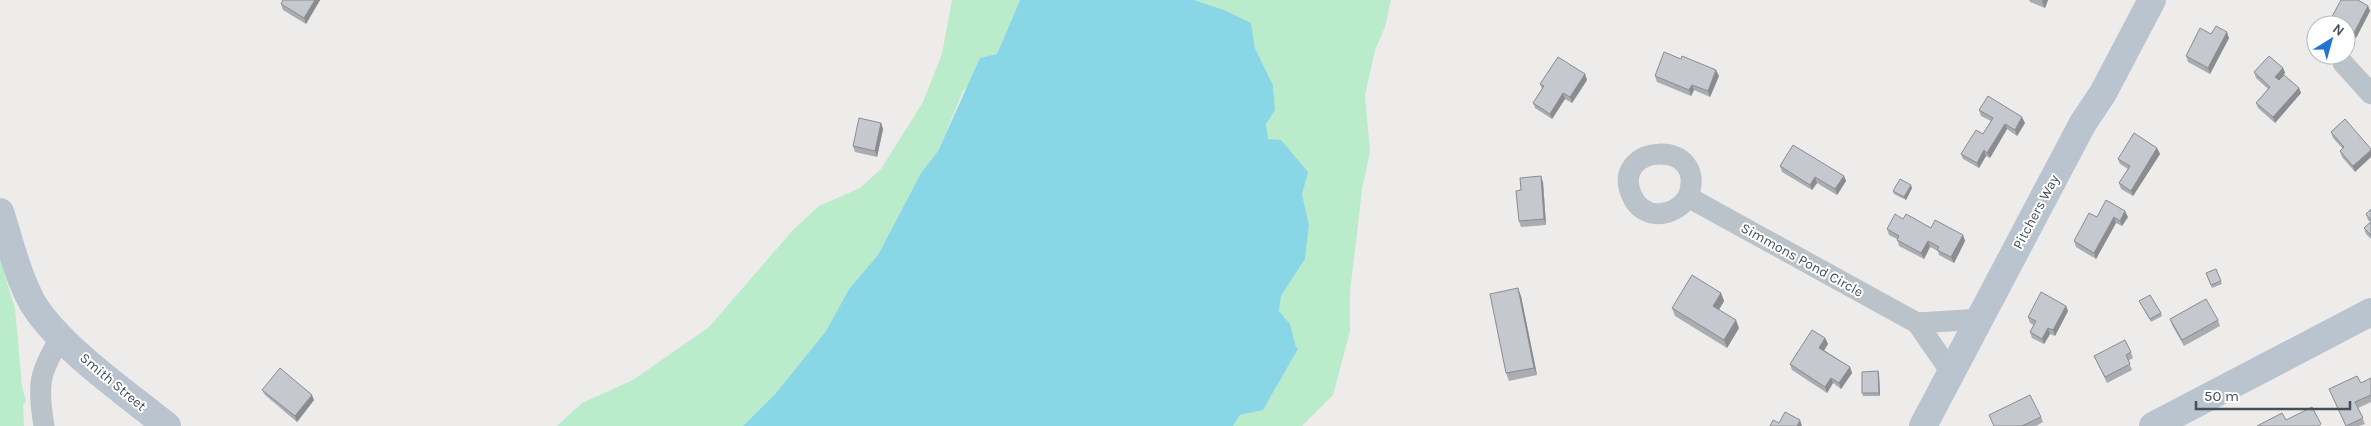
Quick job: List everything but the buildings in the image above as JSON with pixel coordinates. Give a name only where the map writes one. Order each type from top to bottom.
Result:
[{"type":"main road","name":"Pitchers Way","points":[[1923,426],[2078,132],[2103,93],[2152,0]]},
{"type":"main road","name":"Smith Street","points":[[0,212],[20,273],[39,312],[61,337],[167,426]]},
{"type":"main road","points":[[2153,426],[2371,312]]},
{"type":"street","points":[[2346,65],[2371,94]]},
{"type":"street","name":"Simmons Pond Circle","points":[[1688,197],[1917,323],[1951,372]]},
{"type":"street","points":[[1917,323],[1981,319]]},
{"type":"street","points":[[44,426],[40,379],[44,365],[61,337]]},
{"type":"green space","points":[[952,0],[1020,0],[997,54],[963,91],[938,151],[921,173],[878,255],[849,289],[826,331],[776,393],[743,426],[557,426],[582,403],[633,380],[709,327],[793,230],[819,206],[860,188],[881,169],[923,102],[942,54]]},
{"type":"green space","points":[[1194,0],[1391,0],[1385,27],[1375,50],[1365,95],[1370,152],[1362,189],[1350,291],[1350,331],[1333,395],[1302,426],[1233,426],[1240,415],[1263,410],[1298,349],[1290,324],[1279,311],[1281,296],[1305,259],[1309,225],[1302,194],[1307,172],[1268,139],[1266,124],[1275,110],[1273,85],[1255,48],[1251,24],[1224,10]]},
{"type":"green space","points":[[0,259],[15,309],[22,386],[26,402],[23,405],[24,426],[0,426]]},
{"type":"water","points":[[1020,0],[1194,0],[1224,10],[1251,23],[1255,48],[1273,85],[1275,110],[1266,124],[1268,139],[1281,140],[1308,172],[1302,194],[1309,225],[1305,259],[1281,296],[1279,311],[1290,324],[1298,349],[1263,410],[1240,415],[1233,426],[743,426],[776,393],[826,331],[849,289],[878,255],[921,173],[938,151],[980,58],[997,54]]}]
